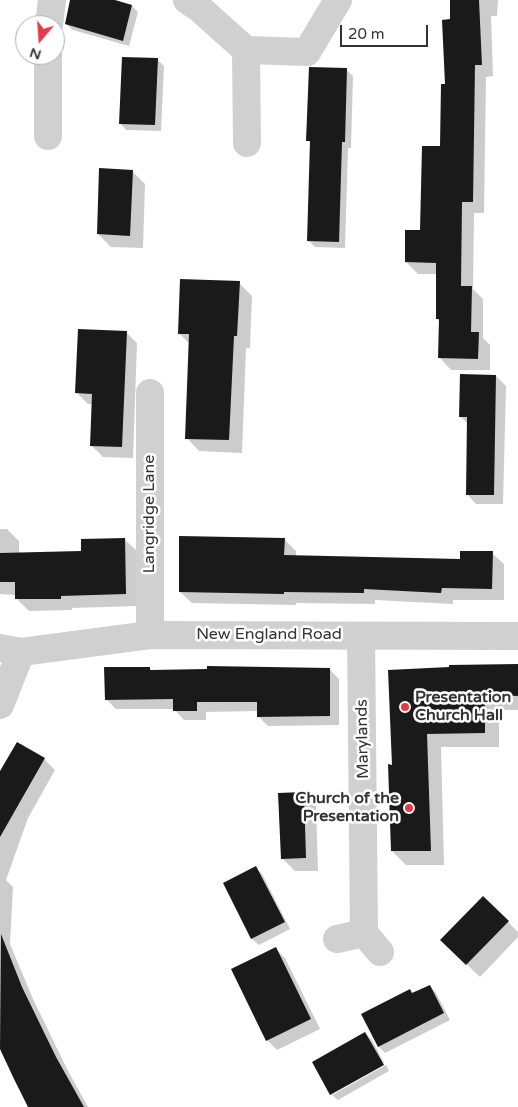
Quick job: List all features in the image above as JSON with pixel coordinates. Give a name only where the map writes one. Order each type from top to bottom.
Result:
[{"type":"street","points":[[51,15],[52,0]]},
{"type":"street","points":[[187,0],[200,8],[246,50],[307,52],[338,0]]},
{"type":"street","points":[[246,50],[247,143]]},
{"type":"street","points":[[48,65],[48,136]]},
{"type":"street","name":"Langridge Lane","points":[[150,393],[150,635]]},
{"type":"street","name":"New England Road","points":[[11,650],[150,635],[518,636]]},
{"type":"street","name":"Marylands","points":[[337,939],[372,943],[361,636]]},
{"type":"street","points":[[0,705],[11,650]]},
{"type":"building","points":[[70,0],[115,0],[132,5],[123,41],[65,24]]},
{"type":"building","points":[[450,0],[479,0],[482,65],[475,65],[473,202],[462,202],[461,286],[472,286],[471,332],[479,332],[478,359],[438,358],[439,319],[436,319],[436,263],[405,262],[405,230],[420,230],[422,146],[440,146],[441,84],[445,84],[442,20],[450,19]]},
{"type":"building","points":[[122,57],[158,58],[155,125],[119,124]]},
{"type":"building","points":[[309,67],[347,68],[345,142],[342,142],[339,242],[307,241],[310,141],[306,141]]},
{"type":"building","points":[[99,168],[133,170],[130,236],[97,234]]},
{"type":"building","points":[[180,279],[240,281],[237,336],[234,336],[229,440],[185,439],[189,334],[178,334]]},
{"type":"building","points":[[78,329],[127,331],[122,447],[90,446],[92,394],[75,393]]},
{"type":"building","points":[[460,374],[496,375],[494,495],[466,495],[467,417],[459,417]]},
{"type":"building","points":[[179,536],[285,538],[284,555],[460,559],[460,551],[493,551],[492,589],[442,588],[441,593],[364,589],[364,593],[179,592]]},
{"type":"building","points":[[125,538],[126,594],[61,596],[61,599],[15,599],[15,582],[0,582],[0,553],[81,551],[81,539]]},
{"type":"building","points":[[518,664],[518,696],[485,695],[485,733],[427,734],[431,851],[391,851],[388,764],[392,765],[388,670],[449,667],[449,665]]},
{"type":"building","points":[[207,666],[330,668],[330,716],[257,717],[257,702],[197,702],[197,711],[173,711],[173,699],[105,700],[104,667],[150,667],[150,670],[207,669]]},
{"type":"building","points":[[17,742],[45,758],[0,837],[0,771]]},
{"type":"building","points":[[304,792],[306,858],[281,859],[278,793]]},
{"type":"building","points":[[256,866],[285,922],[251,939],[223,883]]},
{"type":"building","points":[[483,896],[509,921],[466,965],[440,940]]},
{"type":"building","points":[[1,934],[22,987],[56,1057],[84,1107],[28,1107],[14,1079],[0,1049]]},
{"type":"building","points":[[276,947],[311,1019],[266,1041],[231,969]]},
{"type":"building","points":[[430,985],[444,1013],[378,1047],[361,1014],[410,989],[412,993]]},
{"type":"building","points":[[365,1032],[384,1065],[330,1095],[312,1062]]},
{"type":"place","name":"Presentation Church Hall","points":[[405,707]]},
{"type":"place","name":"Church of the Presentation","points":[[409,808]]}]
